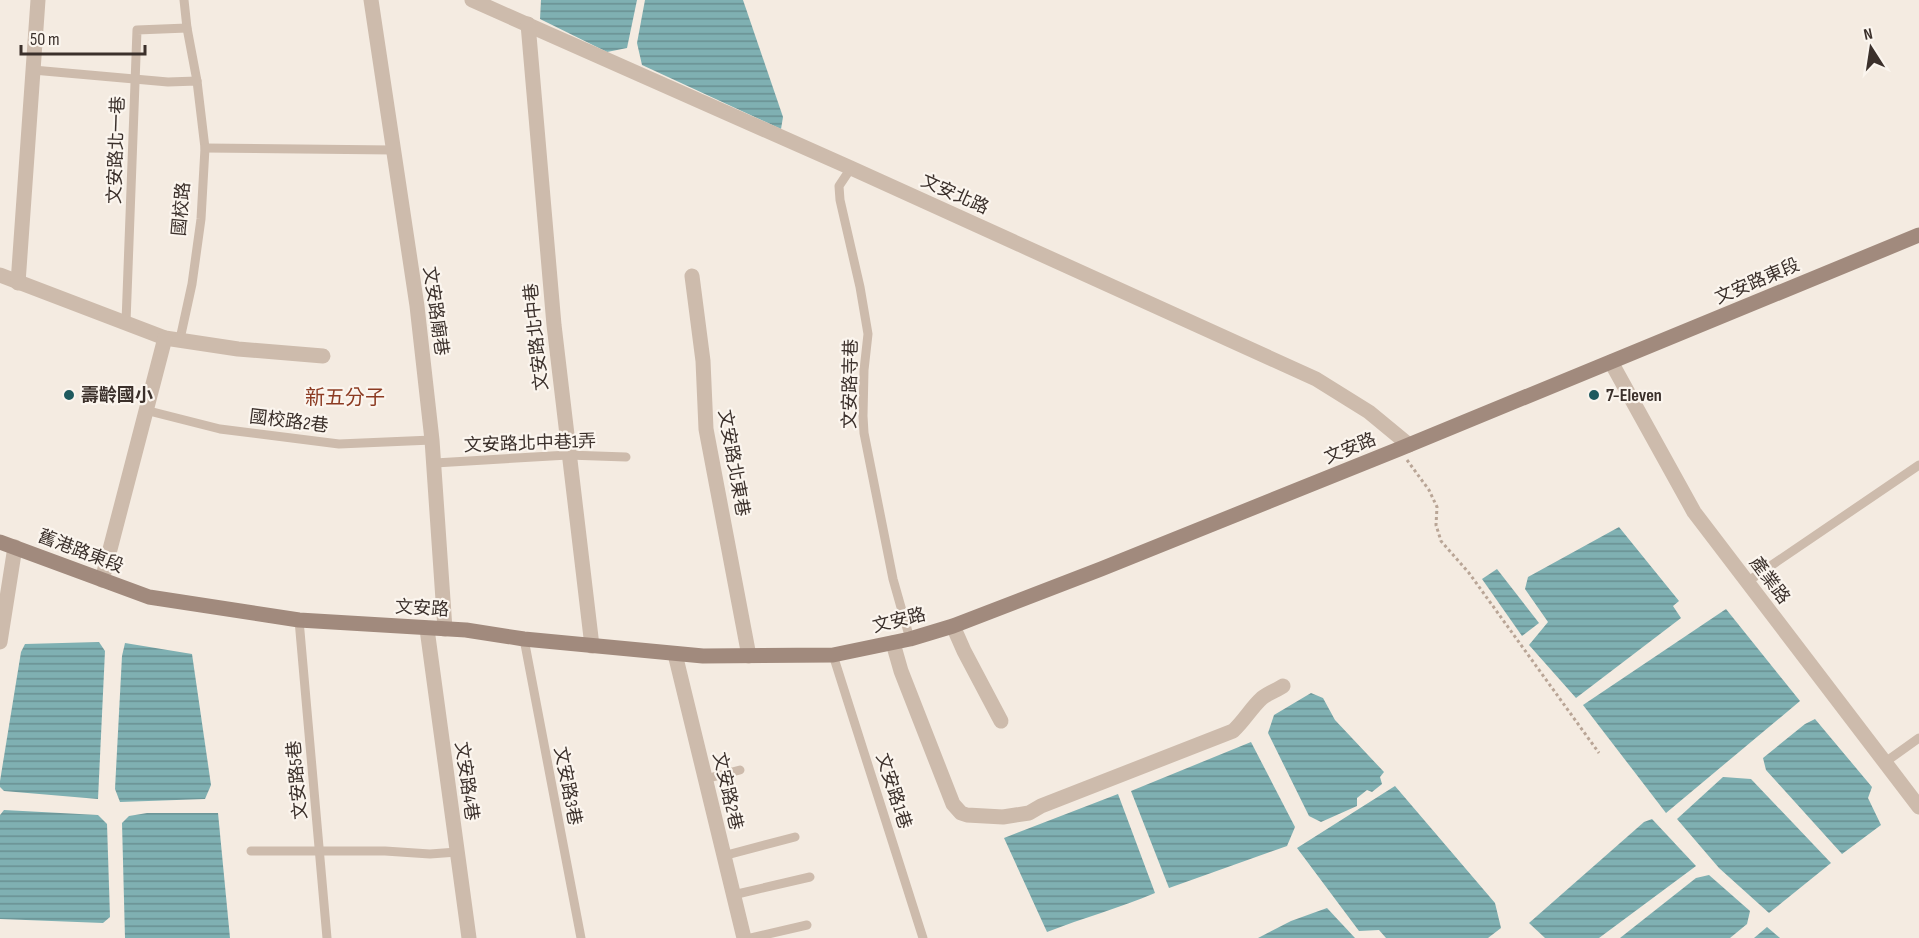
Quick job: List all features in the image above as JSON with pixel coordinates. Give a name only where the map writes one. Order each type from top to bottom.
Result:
[{"type":"street","points":[[18,283],[38,0]]},
{"type":"street","name":"文安路廟巷","points":[[371,0],[417,306],[435,463],[444,629]]},
{"type":"street","name":"文安北路","points":[[472,0],[851,168],[1316,379],[1370,412],[1404,447]]},
{"type":"street","name":"文安路北中巷","points":[[528,24],[554,326],[592,646]]},
{"type":"street","name":"文安路東段","points":[[1611,362],[1919,235]]},
{"type":"street","points":[[0,275],[172,338],[238,349],[323,357]]},
{"type":"street","name":"文安路北東巷","points":[[692,276],[703,361],[706,429],[749,656]]},
{"type":"street","name":"國校路","points":[[102,580],[145,410],[172,338]]},
{"type":"street","name":"文安路","points":[[149,597],[299,620],[466,630],[524,639],[675,654],[703,656],[833,655],[910,639],[953,626],[1404,447],[1611,362]]},
{"type":"street","name":"產業路","points":[[1611,362],[1694,512],[1919,807]]},
{"type":"street","name":"舊港路東段","points":[[0,542],[149,597]]},
{"type":"street","points":[[0,642],[15,547]]},
{"type":"street","points":[[953,626],[1001,721]]},
{"type":"street","name":"文安路4巷","points":[[427,629],[469,938]]},
{"type":"street","points":[[893,642],[901,670],[953,804],[961,813],[973,816],[1003,818],[1029,813],[1041,806],[1233,731],[1263,698],[1283,686]]},
{"type":"street","name":"文安路2巷","points":[[675,654],[744,938]]},
{"type":"lane","name":"國校路","points":[[172,338],[192,284],[201,219],[206,147],[184,0]]},
{"type":"lane","name":"文安路北一巷","points":[[126,322],[137,30],[187,28]]},
{"type":"lane","points":[[33,70],[168,82],[197,81]]},
{"type":"lane","points":[[206,147],[393,150]]},
{"type":"lane","name":"文安路寺巷","points":[[851,168],[839,186],[868,334],[862,416],[864,433],[893,579],[910,639]]},
{"type":"lane","name":"國校路2巷","points":[[145,410],[220,429],[339,444],[432,440]]},
{"type":"lane","name":"文安路北中巷1弄","points":[[435,463],[568,455],[626,457]]},
{"type":"lane","points":[[1747,582],[1919,465]]},
{"type":"lane","name":"文安路5巷","points":[[299,620],[327,938]]},
{"type":"lane","name":"文安路3巷","points":[[524,639],[581,938]]},
{"type":"lane","name":"文安路1巷","points":[[833,655],[923,938]]},
{"type":"lane","points":[[1884,763],[1919,738]]},
{"type":"lane","points":[[705,779],[740,771]]},
{"type":"lane","points":[[723,856],[795,837]]},
{"type":"lane","points":[[251,851],[386,851],[430,854],[457,852]]},
{"type":"lane","points":[[733,895],[810,877]]},
{"type":"lane","points":[[751,938],[807,925]]},
{"type":"path","points":[[1404,447],[1437,507],[1436,525],[1441,540],[1469,573],[1599,753]]},
{"type":"water","points":[[541,0],[637,0],[627,48],[607,52],[540,19]]},
{"type":"water","points":[[645,0],[743,0],[783,117],[781,129],[642,65],[637,43]]},
{"type":"water","points":[[1619,527],[1679,601],[1673,606],[1681,618],[1576,698],[1529,645],[1548,622],[1525,589],[1528,577]]},
{"type":"water","points":[[1497,569],[1539,623],[1522,636],[1482,579]]},
{"type":"water","points":[[1726,609],[1800,701],[1666,813],[1583,705]]},
{"type":"water","points":[[99,642],[105,651],[98,799],[4,791],[0,787],[0,781],[21,652],[25,644]]},
{"type":"water","points":[[125,643],[192,654],[211,785],[205,799],[120,802],[115,789],[122,656]]},
{"type":"water","points":[[1311,693],[1323,698],[1335,720],[1384,772],[1380,777],[1382,784],[1372,792],[1367,790],[1357,798],[1357,806],[1321,822],[1309,816],[1268,733],[1274,715]]},
{"type":"water","points":[[1815,719],[1872,787],[1868,798],[1881,825],[1842,854],[1766,770],[1763,758],[1805,724]]},
{"type":"water","points":[[1251,742],[1295,827],[1287,846],[1169,888],[1131,791]]},
{"type":"water","points":[[1723,777],[1751,779],[1831,863],[1769,913],[1719,868],[1677,819]]},
{"type":"water","points":[[1395,786],[1495,903],[1501,928],[1488,938],[1386,938],[1379,930],[1359,931],[1297,848]]},
{"type":"water","points":[[1118,794],[1155,893],[1047,932],[1004,838]]},
{"type":"water","points":[[4,810],[98,815],[107,824],[110,917],[103,923],[0,919],[0,815]]},
{"type":"water","points":[[147,813],[218,813],[230,938],[125,938],[122,823],[129,816]]},
{"type":"water","points":[[1652,819],[1696,866],[1599,938],[1545,938],[1529,923],[1644,822]]},
{"type":"water","points":[[1709,875],[1750,911],[1747,924],[1730,938],[1620,938],[1696,878]]},
{"type":"water","points":[[1327,908],[1355,938],[1258,938],[1291,921]]},
{"type":"water","points":[[1767,927],[1780,938],[1754,938]]},
{"type":"place","name":"壽齡國小","points":[[69,395]]},
{"type":"place","name":"7-Eleven","points":[[1594,395]]},
{"type":"district","name":"新五分子","points":[[345,397]]}]
